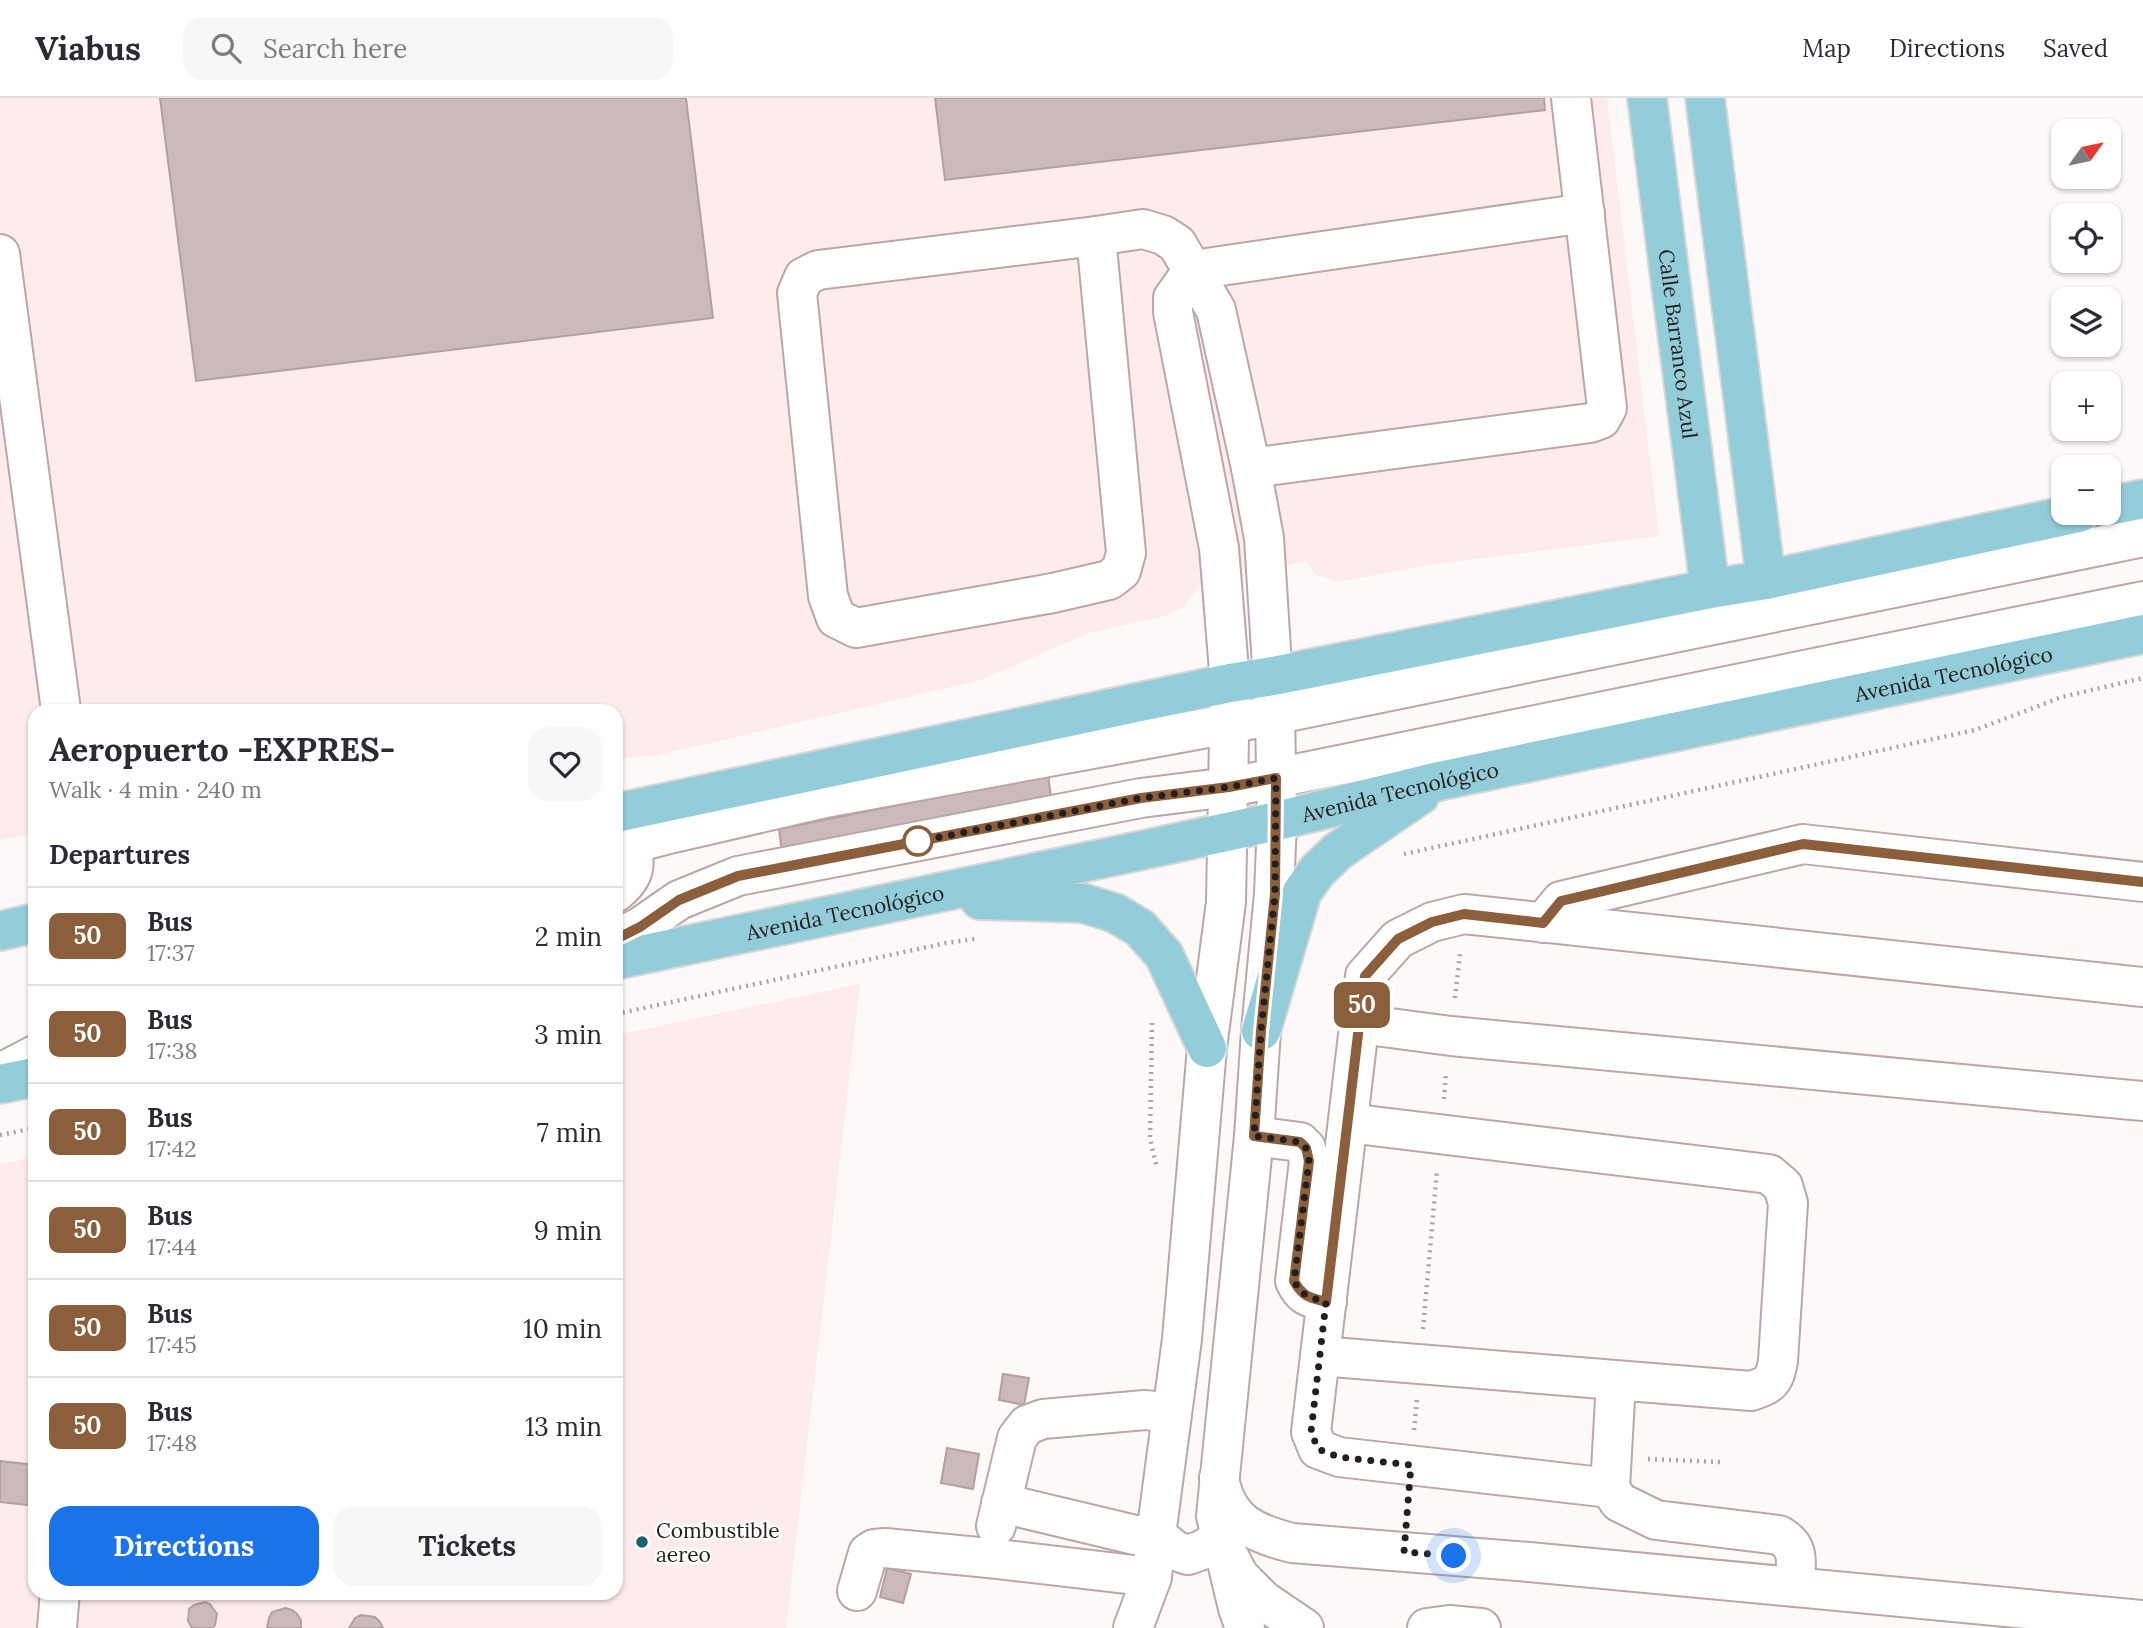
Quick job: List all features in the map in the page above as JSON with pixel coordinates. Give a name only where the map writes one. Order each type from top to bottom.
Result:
[{"type":"main road","name":"Calle Barranco Azul","points":[[1647,98],[1710,589]]},
{"type":"main road","points":[[1705,98],[1766,580]]},
{"type":"main road","points":[[2121,504],[2143,499]]},
{"type":"main road","points":[[623,831],[1230,683],[1766,580],[2051,519]]},
{"type":"main road","name":"Avenida Tecnológico","points":[[623,959],[1228,832],[1439,781],[2143,634]]},
{"type":"main road","points":[[1261,1031],[1302,892],[1317,871],[1338,851],[1439,781]]},
{"type":"main road","points":[[918,898],[1082,903],[1115,913],[1139,928],[1164,954],[1208,1048]]},
{"type":"main road","points":[[0,931],[28,925]]},
{"type":"main road","points":[[0,1084],[28,1078]]},
{"type":"street","points":[[1251,468],[1576,425],[1601,419],[1607,408],[1571,98]]},
{"type":"street","points":[[1133,1628],[1152,1577],[1182,1339],[1208,1048],[1226,902],[1230,683],[1219,548],[1172,312],[1173,298],[1193,270],[1585,213]]},
{"type":"street","points":[[1096,236],[1126,553],[1121,571],[1109,580],[1053,593],[856,628],[836,618],[828,596],[797,293],[804,277],[818,270],[1143,229],[1163,235],[1177,244],[1216,310],[1251,468],[1264,538],[1275,714],[1275,894],[1216,1516],[1245,1628]]},
{"type":"street","points":[[0,254],[60,704]]},
{"type":"street","points":[[623,832],[669,834],[825,798],[1229,724],[2143,537]]},
{"type":"street","points":[[623,936],[679,900],[738,876],[1141,798],[1276,778],[2143,601]]},
{"type":"street","points":[[623,838],[635,862],[632,878],[623,886]]},
{"type":"street","points":[[1543,923],[1561,901],[1803,844],[2143,882]]},
{"type":"street","points":[[1610,1488],[1339,1457],[1318,1449],[1311,1432],[1365,976],[1398,939],[1432,922],[1464,914],[2143,987]]},
{"type":"street","points":[[1360,1024],[1451,1036],[2143,1101]]},
{"type":"street","points":[[0,1073],[28,1059]]},
{"type":"street","points":[[1320,1356],[1751,1391],[1768,1385],[1775,1374],[1777,1361],[1788,1203],[1783,1186],[1769,1174],[1348,1123]]},
{"type":"street","points":[[1254,1136],[1300,1142],[1306,1148],[1309,1161],[1294,1281],[1301,1293],[1307,1297],[1326,1302]]},
{"type":"street","points":[[1616,1381],[1610,1488],[1619,1502],[1656,1520],[1779,1535],[1790,1541],[1795,1549],[1795,1587]]},
{"type":"street","points":[[989,1558],[1017,1438],[1027,1425],[1043,1419],[1132,1411],[1172,1413]]},
{"type":"street","points":[[1219,1477],[1223,1497],[1230,1510],[1243,1522],[1265,1536],[1292,1542],[2143,1620]]},
{"type":"street","points":[[1001,1503],[1135,1535],[1156,1535],[1176,1551],[1188,1555],[1220,1539]]},
{"type":"street","points":[[1220,1539],[1239,1576],[1264,1601],[1304,1628]]},
{"type":"street","points":[[857,1591],[868,1553],[874,1549],[885,1548],[1152,1577]]},
{"type":"street","points":[[57,1628],[59,1600]]},
{"type":"street","points":[[1427,1628],[1449,1625],[1482,1628]]},
{"type":"path","points":[[1411,1465],[1440,1135],[1464,914]]},
{"type":"path","points":[[623,1012],[946,943],[981,938]]},
{"type":"path","points":[[1152,1020],[1150,1139],[1158,1174]]},
{"type":"path","points":[[0,1135],[28,1129]]},
{"type":"path","points":[[1643,1468],[1645,1458],[1720,1462]]},
{"type":"shaded area","points":[[0,98],[1607,98],[1659,536],[1430,565],[1337,582],[1315,574],[1306,561],[1197,588],[1185,606],[1169,615],[1089,633],[981,680],[654,756],[623,758],[623,704],[28,704],[28,835],[0,840]]},
{"type":"shaded area","points":[[860,984],[786,1628],[0,1628],[0,1164],[28,1158],[28,1600],[623,1600],[623,1034]]},
{"type":"building","points":[[160,98],[686,98],[713,318],[196,381]]},
{"type":"building","points":[[935,98],[1544,98],[1545,110],[945,180]]},
{"type":"building","points":[[1048,775],[1052,804],[784,855],[781,845],[779,829]]},
{"type":"building","points":[[1003,1374],[1029,1378],[1024,1405],[999,1400]]},
{"type":"building","points":[[947,1448],[979,1454],[973,1489],[941,1483]]},
{"type":"building","points":[[0,1461],[28,1464],[28,1505],[0,1502]]},
{"type":"building","points":[[887,1568],[911,1574],[903,1603],[880,1597]]},
{"type":"building","points":[[205,1602],[210,1604],[217,1614],[215,1625],[213,1628],[192,1628],[188,1621],[189,1609]]},
{"type":"building","points":[[285,1608],[297,1614],[301,1620],[301,1628],[267,1628],[272,1612]]},
{"type":"building","points":[[361,1615],[375,1617],[383,1628],[349,1628],[355,1618]]},
{"type":"bus line","name":"50","points":[[623,936],[679,900],[738,876],[1141,798],[1276,778],[1275,894],[1261,1031],[1254,1136],[1283,1138],[1300,1142],[1306,1148],[1309,1161],[1294,1281],[1301,1293],[1307,1297],[1326,1302],[1365,976],[1398,939],[1432,922],[1464,914],[1543,923],[1561,901],[1803,844],[2143,882]]},
{"type":"place","name":"Combustible aereo","points":[[642,1542]]},
{"type":"route","points":[[918,841],[910,843],[1141,798],[1276,778],[1275,894],[1261,1031],[1254,1136],[1300,1142],[1306,1148],[1309,1161],[1294,1281],[1301,1293],[1307,1297],[1326,1302],[1311,1432],[1318,1449],[1339,1457],[1411,1465],[1404,1552],[1454,1556]]}]
